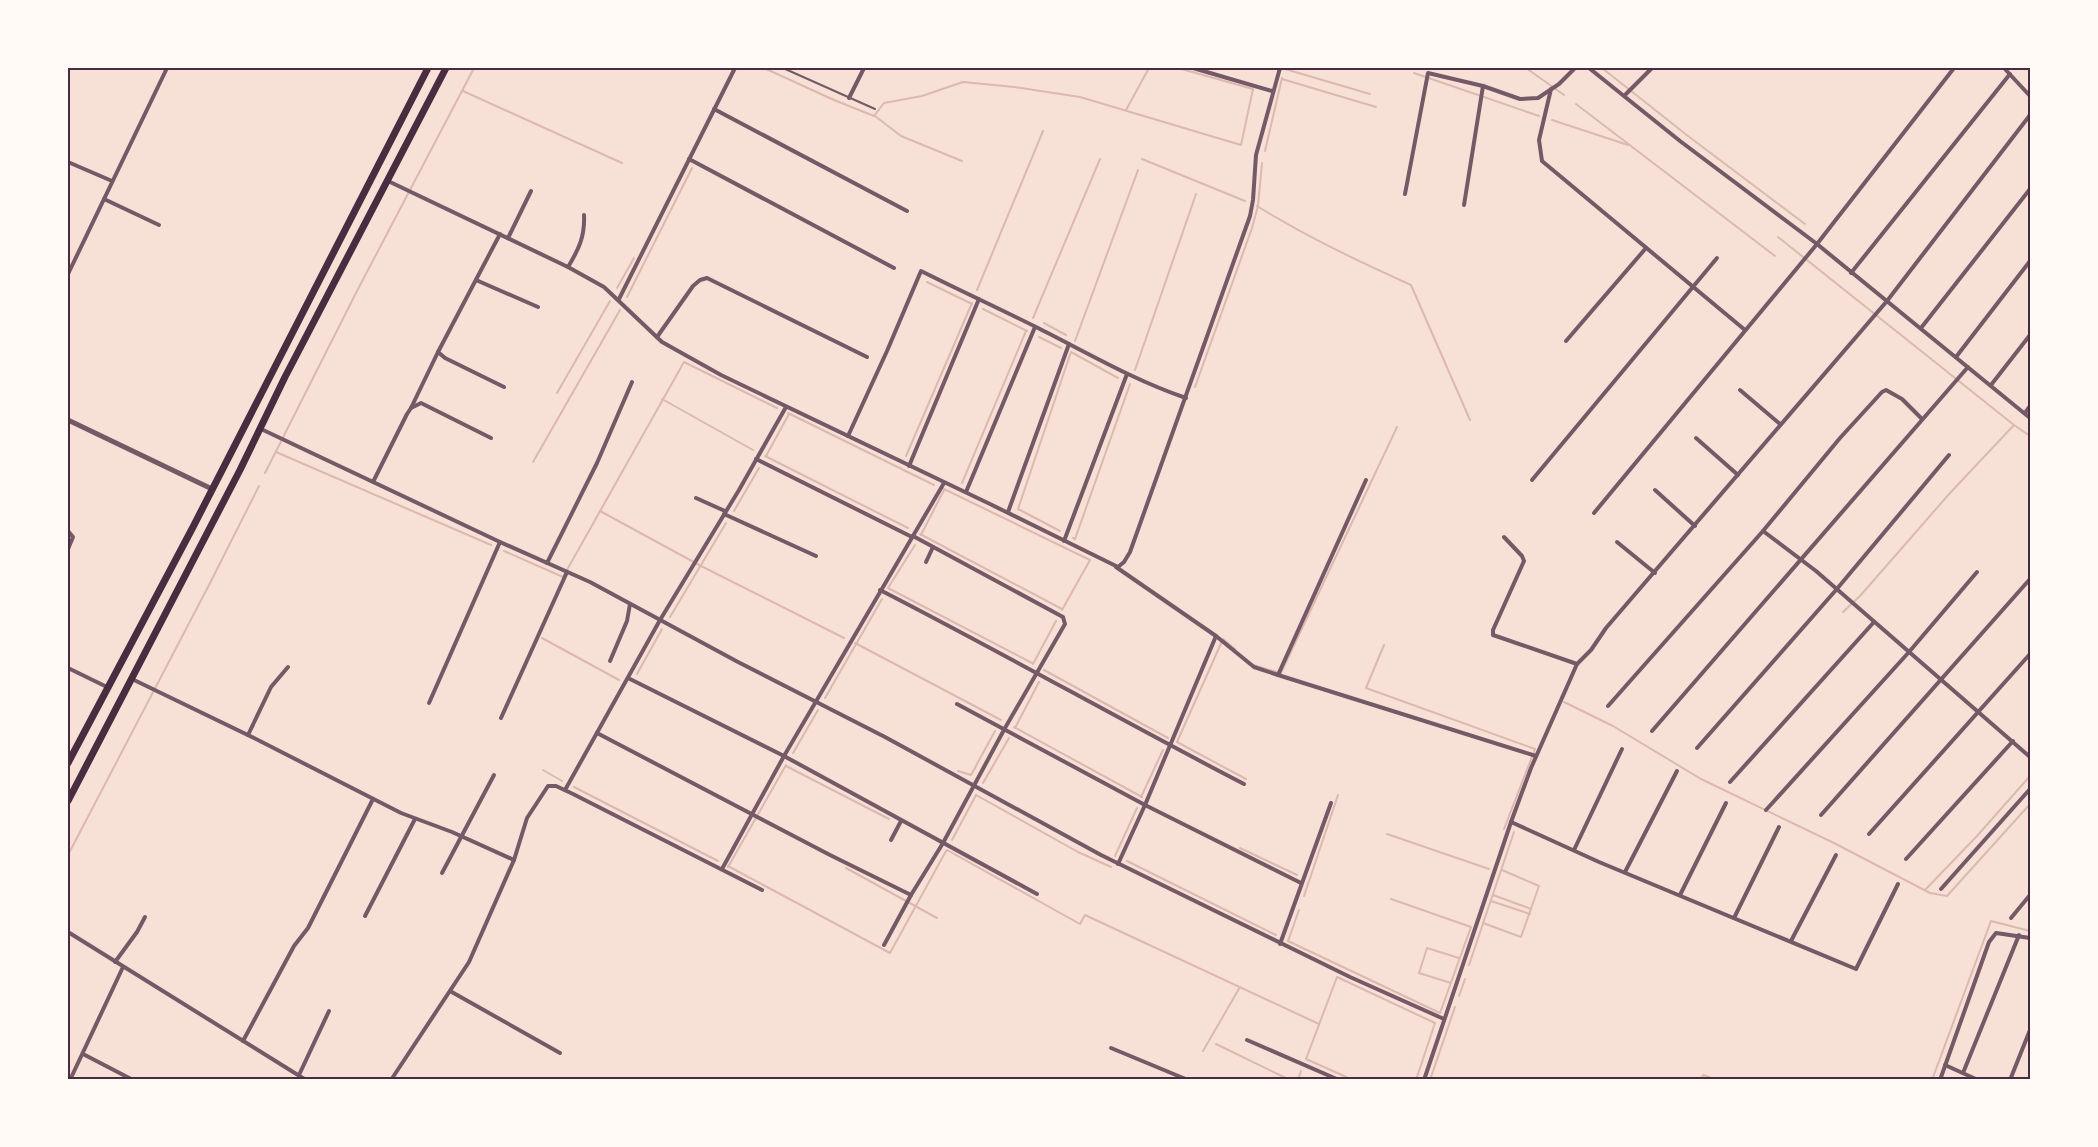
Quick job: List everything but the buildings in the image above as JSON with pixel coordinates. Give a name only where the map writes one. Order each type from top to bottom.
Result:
[{"type":"highway","points":[[68,763],[273,372],[428,68]]},
{"type":"highway","points":[[68,801],[446,68]]},
{"type":"highway","points":[[273,372],[285,377]]},
{"type":"highway","points":[[150,608],[164,615]]},
{"type":"street","points":[[68,274],[167,68]]},
{"type":"street","points":[[619,299],[735,68]]},
{"type":"street","points":[[849,98],[864,68]]},
{"type":"street","points":[[1193,68],[1272,90]]},
{"type":"street","points":[[1118,566],[1130,552],[1250,216],[1256,155],[1272,90],[1280,68]]},
{"type":"street","points":[[1405,194],[1428,73],[1483,86],[1520,99],[1538,98],[1575,68]]},
{"type":"street","points":[[1589,68],[1626,95],[1680,141],[1817,244],[2031,418]]},
{"type":"street","points":[[1626,95],[1652,68]]},
{"type":"street","points":[[1594,513],[1817,244],[1954,68]]},
{"type":"street","points":[[2004,68],[2031,96]]},
{"type":"street","points":[[1851,273],[2010,74]]},
{"type":"street","points":[[1464,205],[1483,86]]},
{"type":"street","points":[[1551,89],[1539,140],[1542,161],[1745,330]]},
{"type":"street","points":[[714,109],[907,211]]},
{"type":"street","points":[[1424,1080],[1511,822],[1536,756],[1577,664],[1887,301],[2031,115]]},
{"type":"street","points":[[688,159],[894,268]]},
{"type":"street","points":[[68,162],[112,181]]},
{"type":"street","points":[[388,181],[568,267],[604,287],[657,337],[721,375],[1118,566],[1216,636],[1254,667],[1536,756]]},
{"type":"street","points":[[1921,328],[2031,189]]},
{"type":"street","points":[[508,238],[531,191]]},
{"type":"street","points":[[104,199],[159,225]]},
{"type":"street","points":[[568,267],[577,253],[585,230],[584,215]]},
{"type":"street","points":[[373,482],[500,234]]},
{"type":"street","points":[[1566,341],[1646,248]]},
{"type":"street","points":[[1532,480],[1717,258]]},
{"type":"street","points":[[1956,357],[2031,261]]},
{"type":"street","points":[[848,436],[921,271],[1127,374],[1186,398]]},
{"type":"street","points":[[657,337],[693,286],[707,278],[867,357]]},
{"type":"street","points":[[476,280],[538,307]]},
{"type":"street","points":[[909,466],[979,299]]},
{"type":"street","points":[[966,492],[1035,327]]},
{"type":"street","points":[[1991,385],[2031,335]]},
{"type":"street","points":[[1008,513],[1069,344]]},
{"type":"street","points":[[438,352],[445,358],[504,387]]},
{"type":"street","points":[[1652,731],[1968,367]]},
{"type":"street","points":[[1064,541],[1127,374]]},
{"type":"street","points":[[547,563],[597,463],[632,382]]},
{"type":"street","points":[[1740,390],[1780,424]]},
{"type":"street","points":[[1608,706],[1882,392],[1886,390],[1902,399],[1922,420]]},
{"type":"street","points":[[411,408],[421,403],[491,438]]},
{"type":"street","points":[[2025,413],[2031,406]]},
{"type":"street","points":[[565,790],[660,620],[786,407]]},
{"type":"street","points":[[68,420],[212,489]]},
{"type":"street","points":[[261,429],[567,572],[816,701],[1118,864],[1280,944],[1444,1019]]},
{"type":"street","points":[[1696,438],[1738,475]]},
{"type":"street","points":[[1697,748],[1836,590],[1949,455]]},
{"type":"street","points":[[756,459],[933,547],[1063,617],[1065,624],[884,945]]},
{"type":"street","points":[[1278,675],[1366,480]]},
{"type":"street","points":[[722,869],[784,756],[944,483]]},
{"type":"street","points":[[1655,490],[1695,526]]},
{"type":"street","points":[[696,498],[771,537],[816,556]]},
{"type":"street","points":[[68,531],[73,537],[68,549]]},
{"type":"street","points":[[1763,531],[1875,622],[2031,757]]},
{"type":"street","points":[[1504,537],[1524,561],[1493,635],[1577,664]]},
{"type":"street","points":[[429,703],[500,542]]},
{"type":"street","points":[[1617,542],[1655,573]]},
{"type":"street","points":[[926,562],[933,547]]},
{"type":"street","points":[[501,718],[567,572]]},
{"type":"street","points":[[1766,810],[1909,652],[1977,572]]},
{"type":"street","points":[[1821,815],[2031,579]]},
{"type":"street","points":[[880,590],[978,640],[1170,746],[1244,784]]},
{"type":"street","points":[[610,661],[627,621],[630,604]]},
{"type":"street","points":[[1730,782],[1875,622]]},
{"type":"street","points":[[1118,864],[1216,636]]},
{"type":"street","points":[[1869,834],[2031,654]]},
{"type":"street","points":[[248,735],[271,687],[288,667]]},
{"type":"street","points":[[68,668],[107,687]]},
{"type":"street","points":[[628,678],[784,756],[1037,894]]},
{"type":"street","points":[[132,679],[415,819],[461,836],[513,860]]},
{"type":"street","points":[[957,704],[1145,805],[1302,884]]},
{"type":"street","points":[[597,733],[911,895]]},
{"type":"street","points":[[1906,859],[2013,741]]},
{"type":"street","points":[[1574,850],[1622,749]]},
{"type":"street","points":[[1625,872],[1677,771]]},
{"type":"street","points":[[442,873],[494,775]]},
{"type":"street","points":[[391,1080],[472,955],[513,860],[527,818],[545,789],[551,785],[565,790],[762,891]]},
{"type":"street","points":[[1941,889],[2031,789]]},
{"type":"street","points":[[243,1041],[294,946],[308,928],[373,799]]},
{"type":"street","points":[[1280,944],[1331,803]]},
{"type":"street","points":[[1680,896],[1726,803]]},
{"type":"street","points":[[365,916],[415,819]]},
{"type":"street","points":[[891,840],[901,821]]},
{"type":"street","points":[[1511,822],[1680,896],[1856,969],[1898,884]]},
{"type":"street","points":[[1734,918],[1779,827]]},
{"type":"street","points":[[1791,941],[1836,855]]},
{"type":"street","points":[[2011,918],[2031,895]]},
{"type":"street","points":[[115,962],[145,917]]},
{"type":"street","points":[[68,932],[306,1080]]},
{"type":"street","points":[[1940,1080],[1989,942],[1996,933],[2031,938]]},
{"type":"street","points":[[1963,1073],[2019,935]]},
{"type":"street","points":[[70,1080],[123,967]]},
{"type":"street","points":[[450,991],[560,1053]]},
{"type":"street","points":[[299,1076],[329,1011]]},
{"type":"street","points":[[2010,1080],[2031,1030]]},
{"type":"street","points":[[1247,1040],[1339,1080]]},
{"type":"street","points":[[1111,1048],[1188,1080]]},
{"type":"street","points":[[83,1054],[133,1080]]},
{"type":"street","points":[[1945,1065],[1977,1080]]},
{"type":"lane","points":[[783,68],[875,109]]},
{"type":"waterway","points":[[265,473],[474,68]]},
{"type":"waterway","points":[[764,68],[874,116],[884,103],[922,96],[963,82],[1080,97],[1241,145],[1253,89],[1178,68]]},
{"type":"waterway","points":[[1126,110],[1149,68]]},
{"type":"waterway","points":[[1526,68],[1564,95]]},
{"type":"waterway","points":[[1602,68],[1805,224]]},
{"type":"waterway","points":[[1285,69],[1370,94]]},
{"type":"waterway","points":[[1414,73],[1539,116]]},
{"type":"waterway","points":[[1265,151],[1282,78]]},
{"type":"waterway","points":[[1282,79],[1376,107]]},
{"type":"waterway","points":[[463,91],[622,163]]},
{"type":"waterway","points":[[1576,104],[1775,256]]},
{"type":"waterway","points":[[875,116],[901,136],[962,161]]},
{"type":"waterway","points":[[1552,120],[1628,145]]},
{"type":"waterway","points":[[977,290],[1043,131]]},
{"type":"waterway","points":[[1033,318],[1100,159]]},
{"type":"waterway","points":[[1142,159],[1245,201]]},
{"type":"waterway","points":[[1195,387],[1252,228],[1258,206],[1262,163]]},
{"type":"waterway","points":[[627,297],[692,168]]},
{"type":"waterway","points":[[1075,341],[1138,170]]},
{"type":"waterway","points":[[1135,370],[1196,194]]},
{"type":"waterway","points":[[1257,206],[1333,248],[1411,285],[1470,420]]},
{"type":"waterway","points":[[1778,237],[2014,425],[1843,612]]},
{"type":"waterway","points":[[617,288],[634,258]]},
{"type":"waterway","points":[[927,282],[972,304]]},
{"type":"waterway","points":[[557,393],[610,301]]},
{"type":"waterway","points":[[906,456],[972,303]]},
{"type":"waterway","points":[[983,309],[1027,331]]},
{"type":"waterway","points":[[533,462],[620,310]]},
{"type":"waterway","points":[[1044,323],[1066,335]]},
{"type":"waterway","points":[[962,483],[1026,331]]},
{"type":"waterway","points":[[1039,337],[1061,348]]},
{"type":"waterway","points":[[1071,352],[1118,378]]},
{"type":"waterway","points":[[1060,531],[1018,509],[1071,352]]},
{"type":"waterway","points":[[504,551],[563,577],[684,362],[777,408]]},
{"type":"waterway","points":[[1073,538],[1075,539],[1130,384]]},
{"type":"waterway","points":[[662,399],[753,450]]},
{"type":"waterway","points":[[788,413],[934,485]]},
{"type":"waterway","points":[[766,456],[789,414]]},
{"type":"waterway","points":[[2014,425],[2030,436]]},
{"type":"waterway","points":[[1253,665],[1281,673],[1397,427]]},
{"type":"waterway","points":[[276,452],[491,545]]},
{"type":"waterway","points":[[765,456],[908,528]]},
{"type":"waterway","points":[[734,511],[759,468]]},
{"type":"waterway","points":[[68,855],[259,486]]},
{"type":"waterway","points":[[944,489],[1090,560],[1062,610]]},
{"type":"waterway","points":[[921,535],[944,490]]},
{"type":"waterway","points":[[600,511],[701,566],[844,638]]},
{"type":"waterway","points":[[670,617],[726,523]]},
{"type":"waterway","points":[[920,534],[1062,609]]},
{"type":"waterway","points":[[888,588],[915,545]]},
{"type":"waterway","points":[[888,588],[1032,663]]},
{"type":"waterway","points":[[825,698],[882,599]]},
{"type":"waterway","points":[[1033,664],[1056,621]]},
{"type":"waterway","points":[[637,674],[662,629]]},
{"type":"waterway","points":[[542,638],[619,680]]},
{"type":"waterway","points":[[1177,742],[1223,639],[1235,649]]},
{"type":"waterway","points":[[855,643],[1001,720]]},
{"type":"waterway","points":[[1384,645],[1366,688],[1535,749],[1504,829]]},
{"type":"waterway","points":[[1044,670],[1168,738]]},
{"type":"waterway","points":[[1015,728],[1039,682]]},
{"type":"waterway","points":[[1564,702],[1613,726],[1701,779],[1834,843],[1930,893],[1947,896],[2030,804]]},
{"type":"waterway","points":[[793,753],[818,710]]},
{"type":"waterway","points":[[1014,727],[1142,797]]},
{"type":"waterway","points":[[958,771],[971,775],[995,731]]},
{"type":"waterway","points":[[983,783],[1009,738]]},
{"type":"waterway","points":[[1177,742],[1246,779]]},
{"type":"waterway","points":[[1141,797],[1163,750]]},
{"type":"waterway","points":[[728,867],[786,765]]},
{"type":"waterway","points":[[786,766],[889,819]]},
{"type":"waterway","points":[[543,770],[562,781]]},
{"type":"waterway","points":[[1925,890],[2030,776]]},
{"type":"waterway","points":[[574,787],[718,861]]},
{"type":"waterway","points":[[976,795],[1078,852],[1111,867]]},
{"type":"waterway","points":[[952,840],[976,795]]},
{"type":"waterway","points":[[1304,896],[1338,795]]},
{"type":"waterway","points":[[1115,856],[1137,808]]},
{"type":"waterway","points":[[1469,965],[1514,832]]},
{"type":"waterway","points":[[1387,834],[1489,869]]},
{"type":"waterway","points":[[1240,848],[1297,875]]},
{"type":"waterway","points":[[947,850],[1080,924],[1085,915],[1319,1024]]},
{"type":"waterway","points":[[728,866],[890,953],[946,851]]},
{"type":"waterway","points":[[1127,861],[1276,935]]},
{"type":"waterway","points":[[846,868],[937,918]]},
{"type":"waterway","points":[[1483,923],[1521,937],[1539,886],[1502,870]]},
{"type":"waterway","points":[[1493,895],[1531,909]]},
{"type":"waterway","points":[[1288,941],[1440,1013],[1471,927],[1391,899]]},
{"type":"waterway","points":[[1491,901],[1530,914]]},
{"type":"waterway","points":[[1288,941],[1299,910]]},
{"type":"waterway","points":[[1932,1080],[1991,921],[2030,931]]},
{"type":"waterway","points":[[1451,983],[1419,973],[1427,948],[1459,958]]},
{"type":"waterway","points":[[1306,1059],[1337,977],[1435,1023],[1416,1080]]},
{"type":"waterway","points":[[1459,996],[1465,979]]},
{"type":"waterway","points":[[1203,1051],[1240,987]]},
{"type":"waterway","points":[[1431,1077],[1455,1007]]},
{"type":"waterway","points":[[1216,1044],[1290,1080]]},
{"type":"waterway","points":[[1306,1059],[1353,1080]]},
{"type":"waterway","points":[[1298,1080],[1301,1071]]},
{"type":"waterway","points":[[1701,1080],[1703,1075],[1717,1080]]}]
